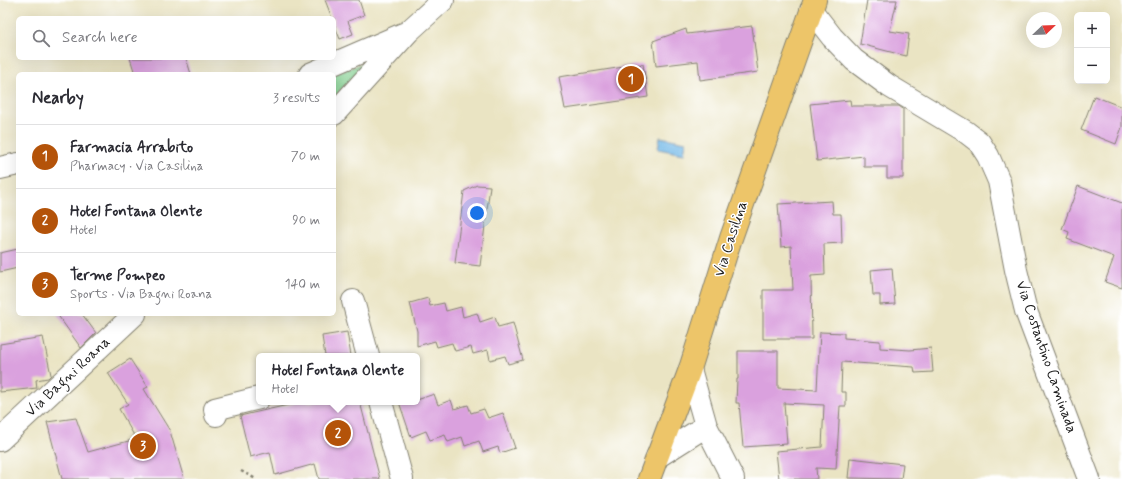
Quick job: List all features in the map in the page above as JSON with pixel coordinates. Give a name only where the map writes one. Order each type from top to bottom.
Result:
[{"type":"main road","name":"Via Casilina","points":[[649,479],[690,369],[731,238],[813,5]]},
{"type":"street","points":[[336,112],[409,31],[443,0]]},
{"type":"street","name":"Via Costantino Caminada","points":[[813,5],[832,37],[854,60],[884,82],[973,137],[979,142],[988,156],[999,181],[1016,270],[1026,311],[1089,479]]},
{"type":"street","points":[[315,72],[409,31]]},
{"type":"street","points":[[0,168],[16,164]]},
{"type":"street","points":[[353,300],[367,353]]},
{"type":"street","name":"Via Bagni Roana","points":[[0,440],[133,316]]},
{"type":"street","points":[[690,369],[706,426],[733,479]]},
{"type":"street","points":[[216,415],[215,409],[256,399]]},
{"type":"street","points":[[382,405],[402,479]]},
{"type":"street","points":[[657,457],[706,426]]},
{"type":"path","points":[[241,471],[256,479]]},
{"type":"green space","points":[[369,61],[336,95],[336,73]]},
{"type":"water","points":[[660,137],[686,142],[684,154],[658,149]]},
{"type":"building","points":[[325,0],[359,0],[364,15],[348,21],[353,34],[340,39],[336,29],[336,16],[331,16]]},
{"type":"building","points":[[867,0],[897,0],[890,31],[909,34],[906,56],[860,44]]},
{"type":"building","points":[[752,26],[758,72],[700,80],[698,61],[656,66],[653,41],[686,29],[687,34]]},
{"type":"building","points":[[131,60],[187,60],[190,72],[134,72]]},
{"type":"building","points":[[643,64],[648,97],[565,109],[559,77]]},
{"type":"building","points":[[1094,96],[1122,107],[1122,127],[1116,144],[1081,130]]},
{"type":"building","points":[[850,100],[851,106],[899,106],[903,109],[903,178],[887,178],[887,167],[864,167],[864,156],[817,161],[810,104]]},
{"type":"building","points":[[477,185],[490,186],[480,266],[455,263],[464,191]]},
{"type":"building","points":[[1078,186],[1122,203],[1122,288],[1105,282],[1114,257],[1067,239],[1069,232],[1062,229]]},
{"type":"building","points":[[832,201],[833,214],[841,214],[842,243],[824,244],[825,275],[811,276],[812,339],[763,339],[763,290],[793,290],[791,246],[781,247],[778,204]]},
{"type":"building","points":[[16,249],[16,268],[0,272],[0,253]]},
{"type":"building","points":[[892,268],[895,304],[880,305],[880,295],[873,295],[871,270]]},
{"type":"building","points":[[428,298],[430,306],[444,303],[446,311],[461,307],[463,317],[477,313],[480,322],[495,317],[498,327],[513,323],[523,360],[508,364],[505,356],[490,360],[488,350],[473,354],[471,347],[455,351],[452,343],[437,347],[435,341],[417,346],[417,331],[410,303]]},
{"type":"building","points":[[58,316],[83,316],[96,333],[81,348]]},
{"type":"building","points":[[347,332],[350,353],[325,353],[322,336]]},
{"type":"building","points":[[820,332],[844,333],[844,338],[880,341],[880,348],[910,350],[931,348],[933,372],[915,373],[914,367],[842,362],[841,392],[846,392],[846,406],[840,406],[836,469],[816,468],[817,479],[779,479],[776,451],[822,447],[824,405],[784,403],[787,444],[743,447],[739,403],[736,403],[738,351],[778,351],[778,388],[817,390]]},
{"type":"building","points":[[43,337],[51,375],[48,378],[36,380],[37,388],[0,392],[0,344]]},
{"type":"building","points":[[130,359],[148,387],[144,389],[170,431],[184,479],[62,479],[47,422],[76,418],[88,452],[136,439],[119,409],[128,404],[108,373]]},
{"type":"building","points":[[434,394],[438,405],[451,400],[454,409],[468,405],[471,413],[484,409],[488,418],[503,413],[515,448],[500,453],[498,447],[483,452],[479,441],[465,446],[462,437],[448,442],[445,435],[430,440],[426,431],[411,437],[400,405],[420,405],[420,399]]},
{"type":"building","points":[[288,405],[361,405],[380,479],[319,479],[315,464],[275,475],[270,452],[250,457],[240,416]]},
{"type":"building","points":[[850,458],[903,464],[901,479],[848,478]]},
{"type":"place","name":"Farmacia Arrabito","points":[[631,79]]},
{"type":"place","name":"Hotel Fontana Olente","points":[[338,433]]},
{"type":"place","name":"Terme Pompeo","points":[[143,446]]}]
